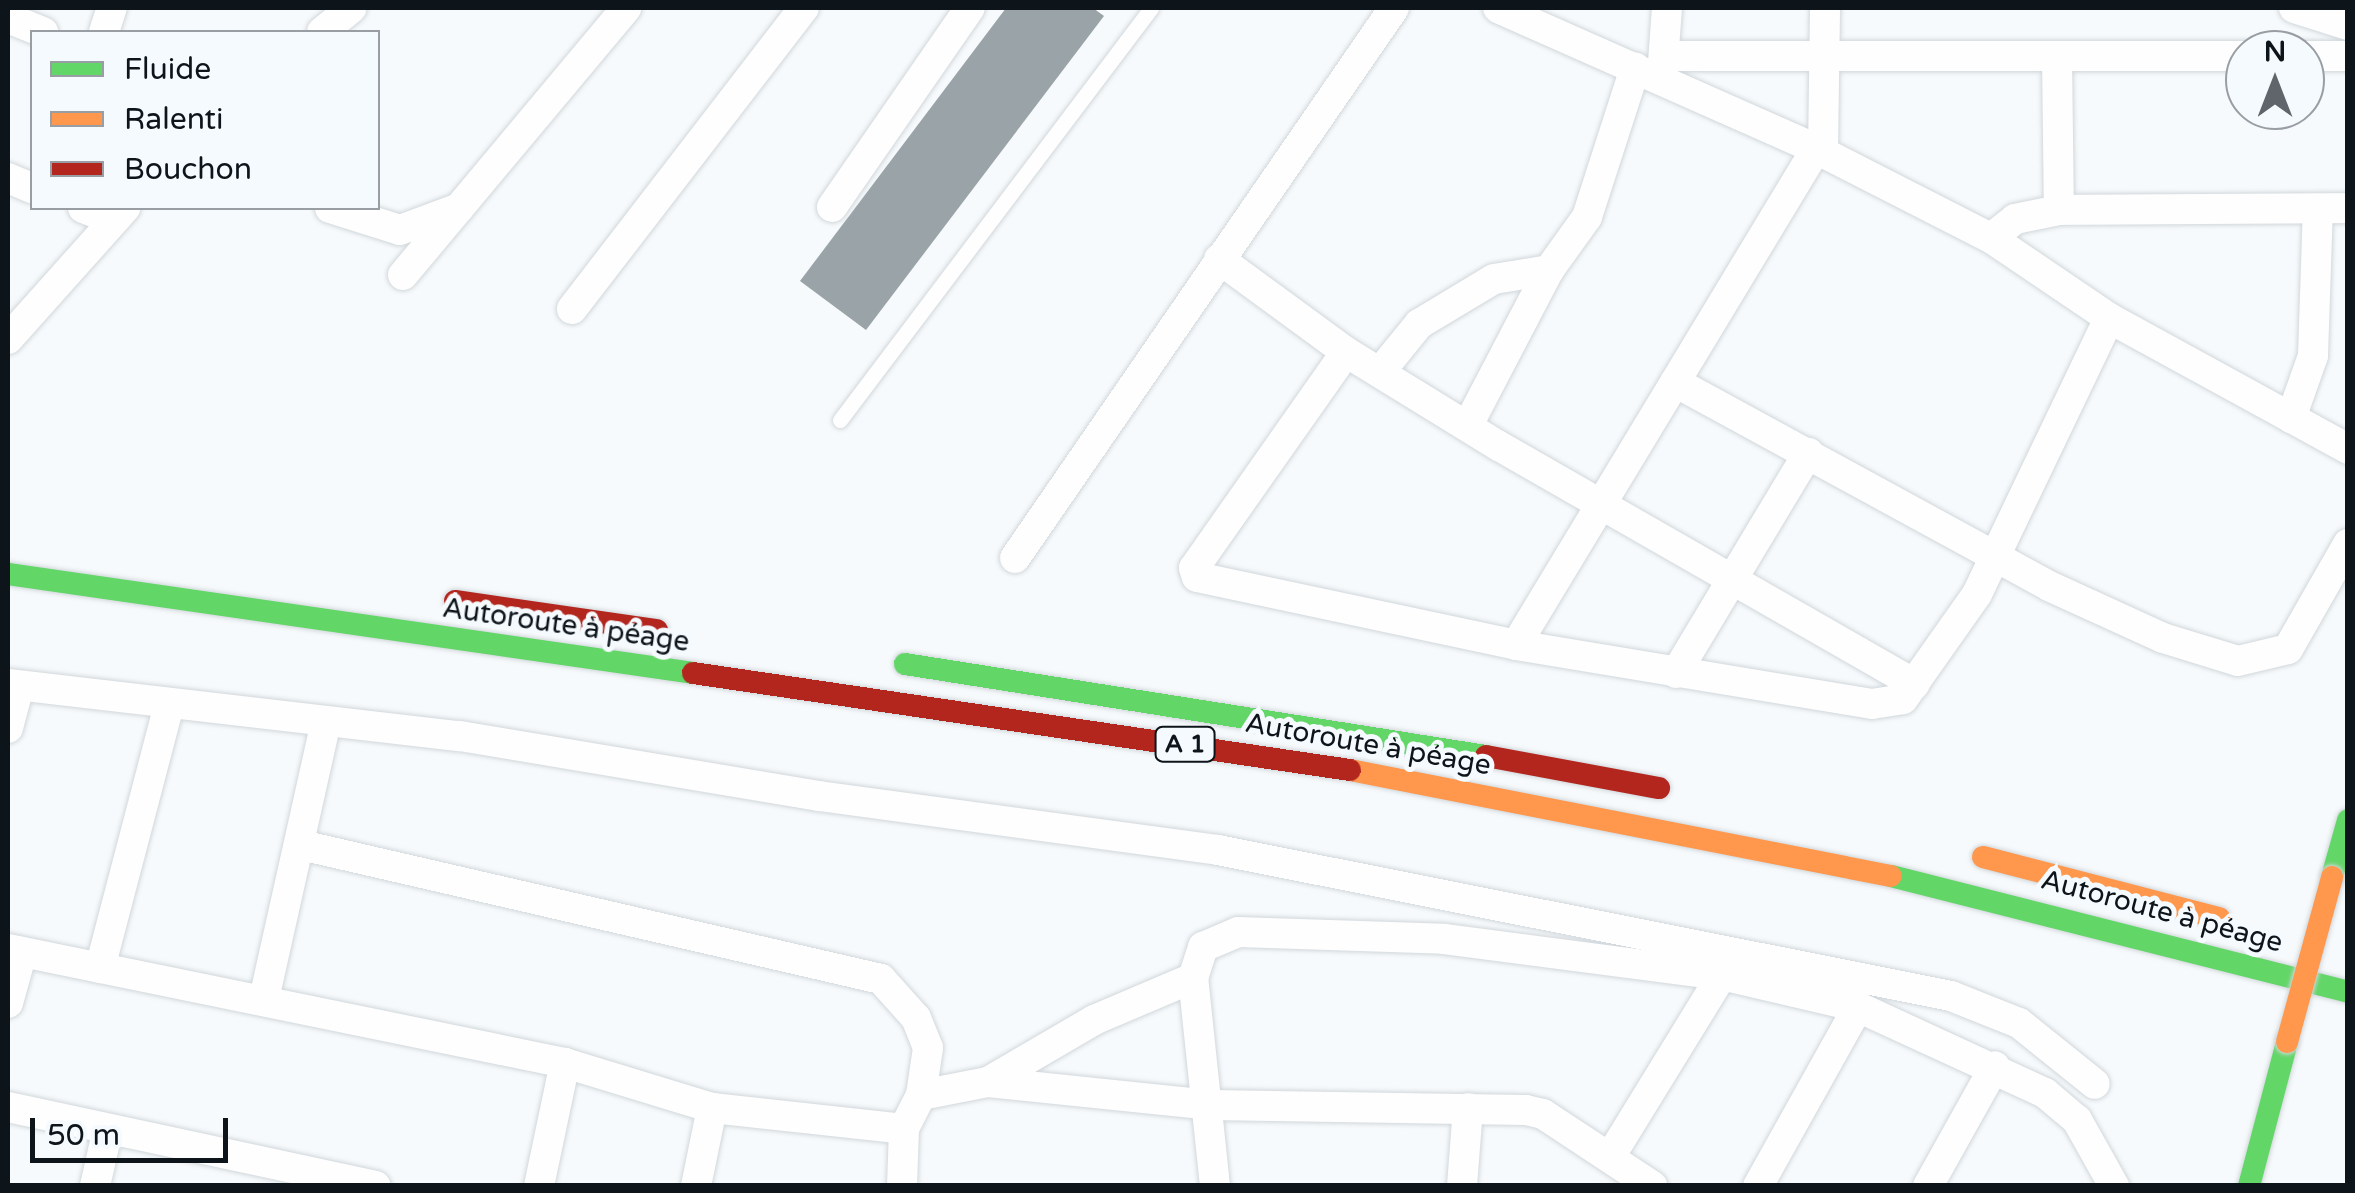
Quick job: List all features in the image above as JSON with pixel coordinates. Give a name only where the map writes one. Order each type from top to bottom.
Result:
[{"type":"main road","name":"Autoroute à péage","points":[[8,574],[1272,756],[1884,874],[2348,992]]},
{"type":"main road","points":[[438,598],[689,634]]},
{"type":"main road","name":"A 1","points":[[879,661],[1281,718],[1683,793]]},
{"type":"main road","points":[[2248,1186],[2348,820]]},
{"type":"main road","points":[[1966,853],[2241,924]]},
{"type":"main road","points":[[2294,938],[2330,948]]},
{"type":"street","points":[[324,30],[352,8]]},
{"type":"street","points":[[403,275],[626,8]]},
{"type":"street","points":[[572,309],[804,8]]},
{"type":"street","points":[[832,207],[970,8]]},
{"type":"street","points":[[1015,558],[1394,8]]},
{"type":"street","points":[[1498,8],[1654,68],[1991,238],[2110,318],[2348,449]]},
{"type":"street","points":[[1468,426],[1548,270],[1588,217],[1654,68],[1667,8]]},
{"type":"street","points":[[1516,645],[1819,151],[1826,8]]},
{"type":"street","points":[[2294,8],[2348,25]]},
{"type":"street","points":[[8,18],[38,30]]},
{"type":"street","points":[[1654,68],[1825,56],[2225,56]]},
{"type":"street","points":[[2057,56],[2059,210]]},
{"type":"street","points":[[336,210],[400,230],[464,206]]},
{"type":"street","points":[[1991,238],[2015,219],[2059,210],[2333,208],[2313,356],[2290,418]]},
{"type":"street","points":[[8,339],[119,214]]},
{"type":"street","points":[[1219,259],[1346,352],[1730,582],[1915,684]]},
{"type":"street","points":[[1380,372],[1419,324],[1494,279],[1548,270]]},
{"type":"street","points":[[1346,352],[1193,574],[1516,645],[1872,704],[1903,699],[1997,558],[2110,318]]},
{"type":"street","points":[[1675,382],[1997,558],[2163,638],[2238,661],[2288,649],[2348,544]]},
{"type":"street","points":[[1676,673],[1808,452]]},
{"type":"street","points":[[8,728],[13,685],[460,736],[819,796],[1218,850],[1950,996],[2018,1023],[2095,1084]]},
{"type":"street","points":[[100,968],[169,705]]},
{"type":"street","points":[[264,999],[326,722]]},
{"type":"street","points":[[301,846],[880,979],[916,1018],[928,1048],[921,1095],[904,1129],[902,1186]]},
{"type":"street","points":[[1215,1186],[1210,1105],[1193,978],[1202,947],[1238,932],[1444,939],[1722,974],[1858,1007],[1994,1066],[2045,1093],[2077,1120],[2106,1180]]},
{"type":"street","points":[[8,1004],[15,950],[565,1063],[712,1108],[904,1129]]},
{"type":"street","points":[[1610,1157],[1722,974]]},
{"type":"street","points":[[988,1082],[1094,1020],[1193,978]]},
{"type":"street","points":[[1758,1186],[1858,1007]]},
{"type":"street","points":[[539,1186],[565,1063]]},
{"type":"street","points":[[1928,1186],[1994,1066]]},
{"type":"street","points":[[921,1095],[988,1082],[1210,1105],[1468,1108],[1544,1114],[1652,1186]]},
{"type":"street","points":[[8,1107],[108,1129],[248,1172],[376,1186]]},
{"type":"street","points":[[696,1186],[712,1108]]},
{"type":"street","points":[[1462,1186],[1468,1108]]},
{"type":"street","points":[[95,1186],[108,1129]]},
{"type":"lane","points":[[840,420],[1151,8]]},
{"type":"building","points":[[1006,8],[1093,8],[1104,16],[866,330],[800,281]]},
{"type":"traffic: fast","points":[[8,574],[693,673]]},
{"type":"traffic: fast","points":[[905,664],[1486,756]]},
{"type":"traffic: fast","points":[[2332,877],[2348,820]]},
{"type":"traffic: fast","points":[[1891,876],[2348,992]]},
{"type":"traffic: fast","points":[[2249,1186],[2287,1042]]},
{"type":"traffic: slow","points":[[1350,770],[1891,876]]},
{"type":"traffic: slow","points":[[1983,857],[2219,918]]},
{"type":"traffic: slow","points":[[2287,1042],[2332,877]]},
{"type":"traffic: jam","points":[[455,601],[657,630]]},
{"type":"traffic: jam","points":[[693,673],[1350,770]]},
{"type":"traffic: jam","points":[[1486,756],[1659,788]]}]
